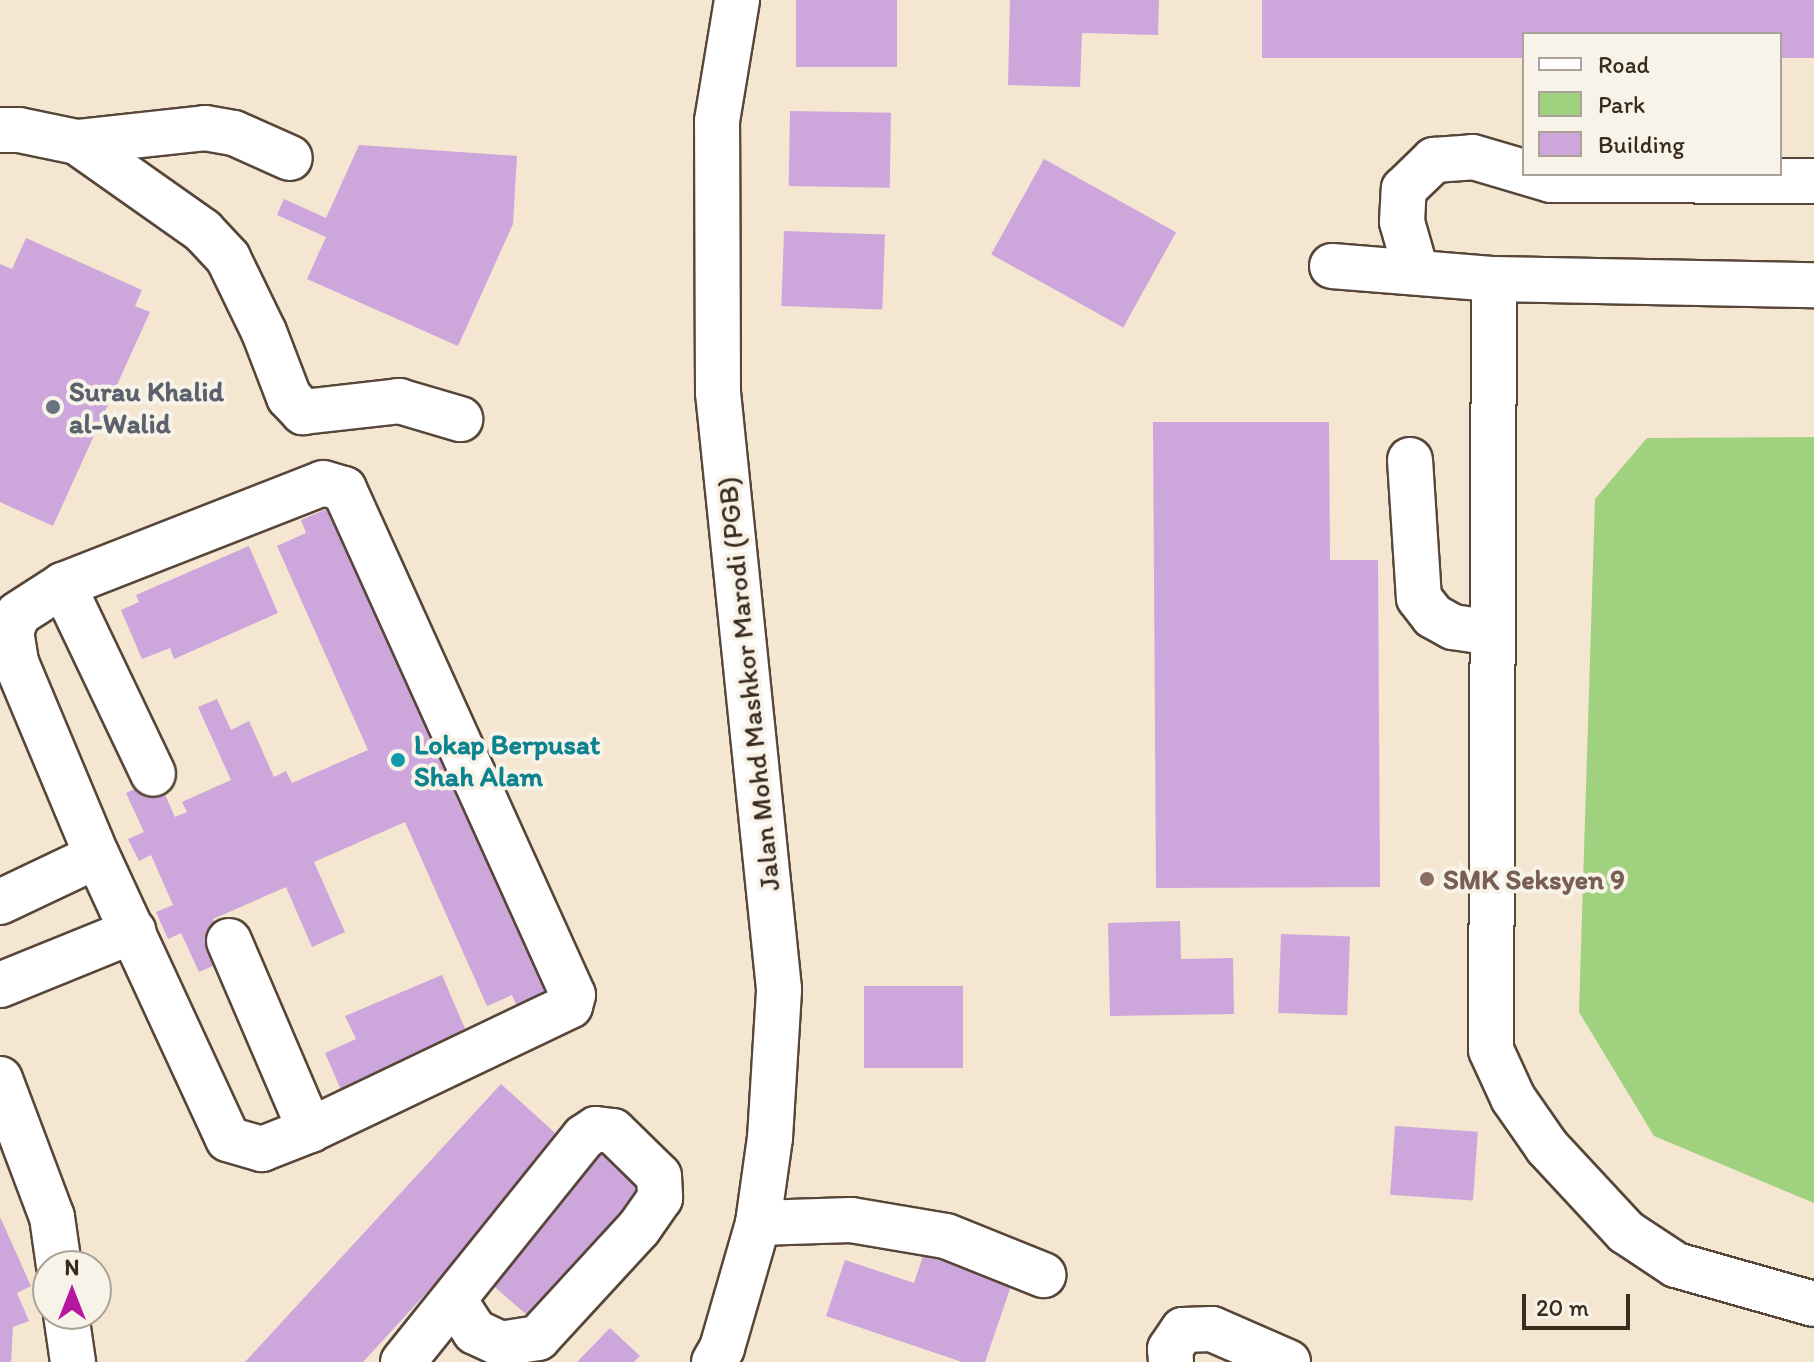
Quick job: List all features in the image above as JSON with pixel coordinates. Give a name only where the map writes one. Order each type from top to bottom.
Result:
[{"type":"lane","name":"Jalan Mohd Mashkor Marodi (PGB)","points":[[714,1362],[722,1348],[758,1223],[770,1138],[779,989],[718,393],[717,121],[737,0]]},
{"type":"lane","points":[[0,130],[19,130],[77,142],[205,128],[234,133],[290,158]]},
{"type":"lane","points":[[77,142],[203,231],[228,258],[264,332],[289,397],[303,412],[399,401],[460,419]]},
{"type":"lane","points":[[1416,271],[1402,222],[1404,189],[1434,160],[1473,157],[1522,171]]},
{"type":"lane","points":[[1537,176],[1551,180],[1814,181]]},
{"type":"lane","points":[[1332,266],[1494,279],[1814,285]]},
{"type":"lane","points":[[1494,279],[1491,1050],[1513,1098],[1547,1147],[1626,1232],[1676,1265],[1814,1304]]},
{"type":"lane","points":[[1410,460],[1419,598],[1433,616],[1453,627],[1493,633]]},
{"type":"lane","points":[[323,483],[344,489],[573,995],[570,1006],[310,1130],[262,1149],[228,1139],[97,856],[16,662],[11,632],[18,614],[63,585],[323,483]]},
{"type":"lane","points":[[63,585],[153,774]]},
{"type":"lane","points":[[0,902],[97,856]]},
{"type":"lane","points":[[0,985],[133,931]]},
{"type":"lane","points":[[229,941],[310,1130]]},
{"type":"lane","points":[[0,1079],[52,1217],[57,1250]]},
{"type":"lane","points":[[403,1362],[584,1137],[596,1129],[613,1131],[659,1176],[660,1198],[639,1228],[538,1338],[501,1344],[475,1332],[454,1300]]},
{"type":"lane","points":[[758,1223],[851,1220],[946,1236],[1043,1275]]},
{"type":"lane","points":[[1171,1362],[1170,1349],[1183,1330],[1212,1329],[1288,1362]]},
{"type":"lane","points":[[68,1330],[73,1362]]},
{"type":"green space","points":[[1814,437],[1814,1203],[1654,1136],[1579,1012],[1595,499],[1647,438]]},
{"type":"building","points":[[796,0],[897,0],[897,67],[796,67]]},
{"type":"building","points":[[1010,0],[1159,0],[1158,35],[1082,33],[1080,87],[1008,85]]},
{"type":"building","points":[[1262,0],[1814,0],[1814,58],[1782,58],[1782,32],[1522,32],[1522,58],[1262,58]]},
{"type":"building","points":[[790,111],[891,113],[890,188],[789,186]]},
{"type":"building","points":[[359,145],[517,156],[513,224],[458,346],[307,279],[326,237],[277,215],[284,199],[326,218]]},
{"type":"building","points":[[1044,159],[1176,232],[1123,328],[991,254]]},
{"type":"building","points":[[784,231],[885,235],[882,309],[781,306]]},
{"type":"building","name":"Surau Khalid al-Walid","points":[[26,238],[142,290],[135,306],[150,312],[53,526],[0,502],[0,264],[12,269]]},
{"type":"building","points":[[1153,422],[1329,422],[1330,560],[1378,560],[1380,887],[1156,888]]},
{"type":"building","name":"Lokap Berpusat Shah Alam","points":[[338,504],[557,996],[519,1012],[512,995],[487,1006],[405,822],[314,862],[345,932],[312,947],[286,887],[213,919],[231,958],[199,972],[181,933],[168,939],[156,912],[173,905],[151,855],[139,861],[128,839],[144,832],[126,793],[158,779],[175,817],[187,812],[182,802],[231,780],[198,707],[217,699],[231,730],[249,721],[274,777],[286,771],[292,783],[368,750],[277,546],[306,533],[301,520]]},
{"type":"building","points":[[249,546],[278,613],[174,659],[170,648],[142,659],[121,610],[139,602],[136,595]]},
{"type":"building","points":[[1180,921],[1181,959],[1233,958],[1234,1014],[1110,1016],[1108,923]]},
{"type":"building","points":[[1281,934],[1350,936],[1347,1015],[1278,1013]]},
{"type":"building","points":[[442,975],[469,1038],[346,1101],[325,1053],[356,1039],[345,1016]]},
{"type":"building","points":[[864,986],[963,986],[963,1068],[864,1068]]},
{"type":"building","points":[[501,1084],[565,1142],[363,1362],[245,1362]]},
{"type":"building","points":[[1395,1126],[1478,1132],[1473,1201],[1390,1195]]},
{"type":"building","points":[[594,1144],[657,1199],[544,1330],[481,1275]]},
{"type":"building","points":[[0,1217],[31,1286],[17,1293],[29,1321],[13,1327],[11,1362],[0,1362]]},
{"type":"building","points":[[924,1253],[1012,1283],[985,1362],[962,1362],[826,1316],[845,1260],[914,1283]]},
{"type":"building","points":[[610,1328],[640,1356],[634,1362],[577,1362]]},
{"type":"place","name":"Surau Khalid al-Walid","points":[[53,407]]},
{"type":"place","name":"Lokap Berpusat Shah Alam","points":[[398,760]]},
{"type":"place","name":"SMK Seksyen 9","points":[[1427,879]]}]
